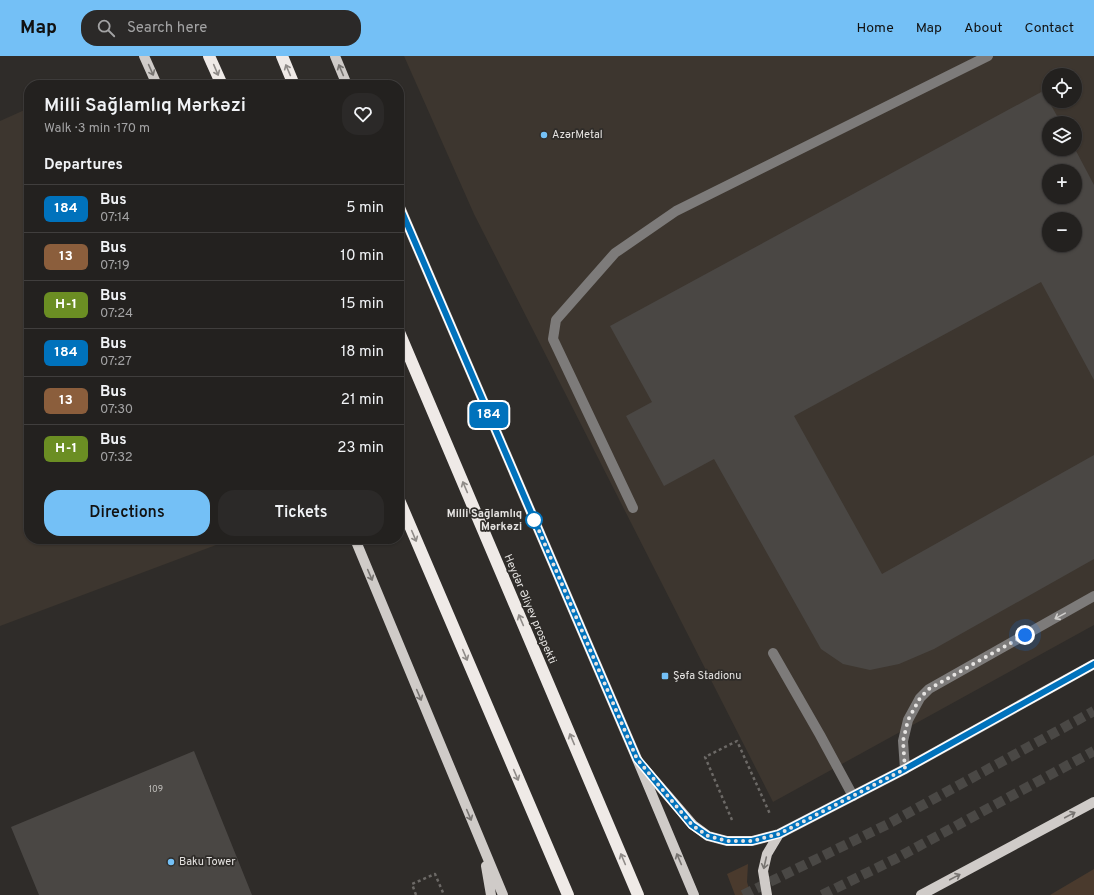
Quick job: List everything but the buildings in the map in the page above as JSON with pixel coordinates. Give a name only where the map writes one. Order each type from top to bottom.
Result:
[{"type":"highway","points":[[209,56],[220,80]]},
{"type":"highway","points":[[282,56],[292,80]]},
{"type":"highway","name":"Heydər Əliyev prospekti","points":[[404,344],[638,895]]},
{"type":"highway","points":[[404,512],[568,895]]},
{"type":"main road","points":[[144,56],[155,80]]},
{"type":"main road","points":[[335,56],[345,80]]},
{"type":"main road","points":[[404,217],[694,895]]},
{"type":"main road","points":[[357,544],[503,895]]},
{"type":"main road","points":[[637,759],[692,825],[708,836],[727,841],[752,841],[779,834],[853,796],[905,769],[1094,664]]},
{"type":"main road","points":[[921,895],[1094,802]]},
{"type":"main road","points":[[767,895],[763,871],[767,854],[779,834]]},
{"type":"main road","points":[[482,847],[491,895]]},
{"type":"lane","points":[[633,508],[553,339],[556,320],[615,253],[676,211],[988,56]]},
{"type":"lane","points":[[905,769],[903,741],[908,720],[920,698],[929,689],[1094,596]]},
{"type":"lane","points":[[773,654],[853,796]]},
{"type":"path","points":[[734,824],[705,757],[737,741],[779,834]]},
{"type":"path","points":[[416,895],[412,884],[435,874],[444,895]]},
{"type":"shaded area","points":[[404,56],[1094,56],[1094,625],[773,802],[474,214]]},
{"type":"shaded area","points":[[24,110],[24,544],[219,544],[0,626],[0,121]]},
{"type":"shaded area","points":[[748,864],[747,882],[751,895],[735,895],[727,874]]},
{"type":"shaded area","points":[[1094,869],[1094,895],[1050,895]]},
{"type":"tunnel","points":[[743,895],[888,824],[1094,711]]},
{"type":"tunnel","points":[[822,895],[895,859],[1094,751]]},
{"type":"bus line","name":"184","points":[[404,217],[637,759],[692,825],[708,836],[727,841],[752,841],[779,834],[905,769],[1094,664]]},
{"type":"place","name":"AzərMetal","points":[[544,135]]},
{"type":"place","name":"Milli Sağlamlıq Mərkəzi","points":[[534,520]]},
{"type":"place","name":"Şəfa Stadionu","points":[[665,676]]},
{"type":"place","name":"Baku Tower","points":[[171,862]]},
{"type":"route","points":[[534,520],[637,759],[692,825],[708,836],[727,841],[752,841],[779,834],[905,769],[903,741],[908,720],[920,698],[929,689],[1025,635]]}]
